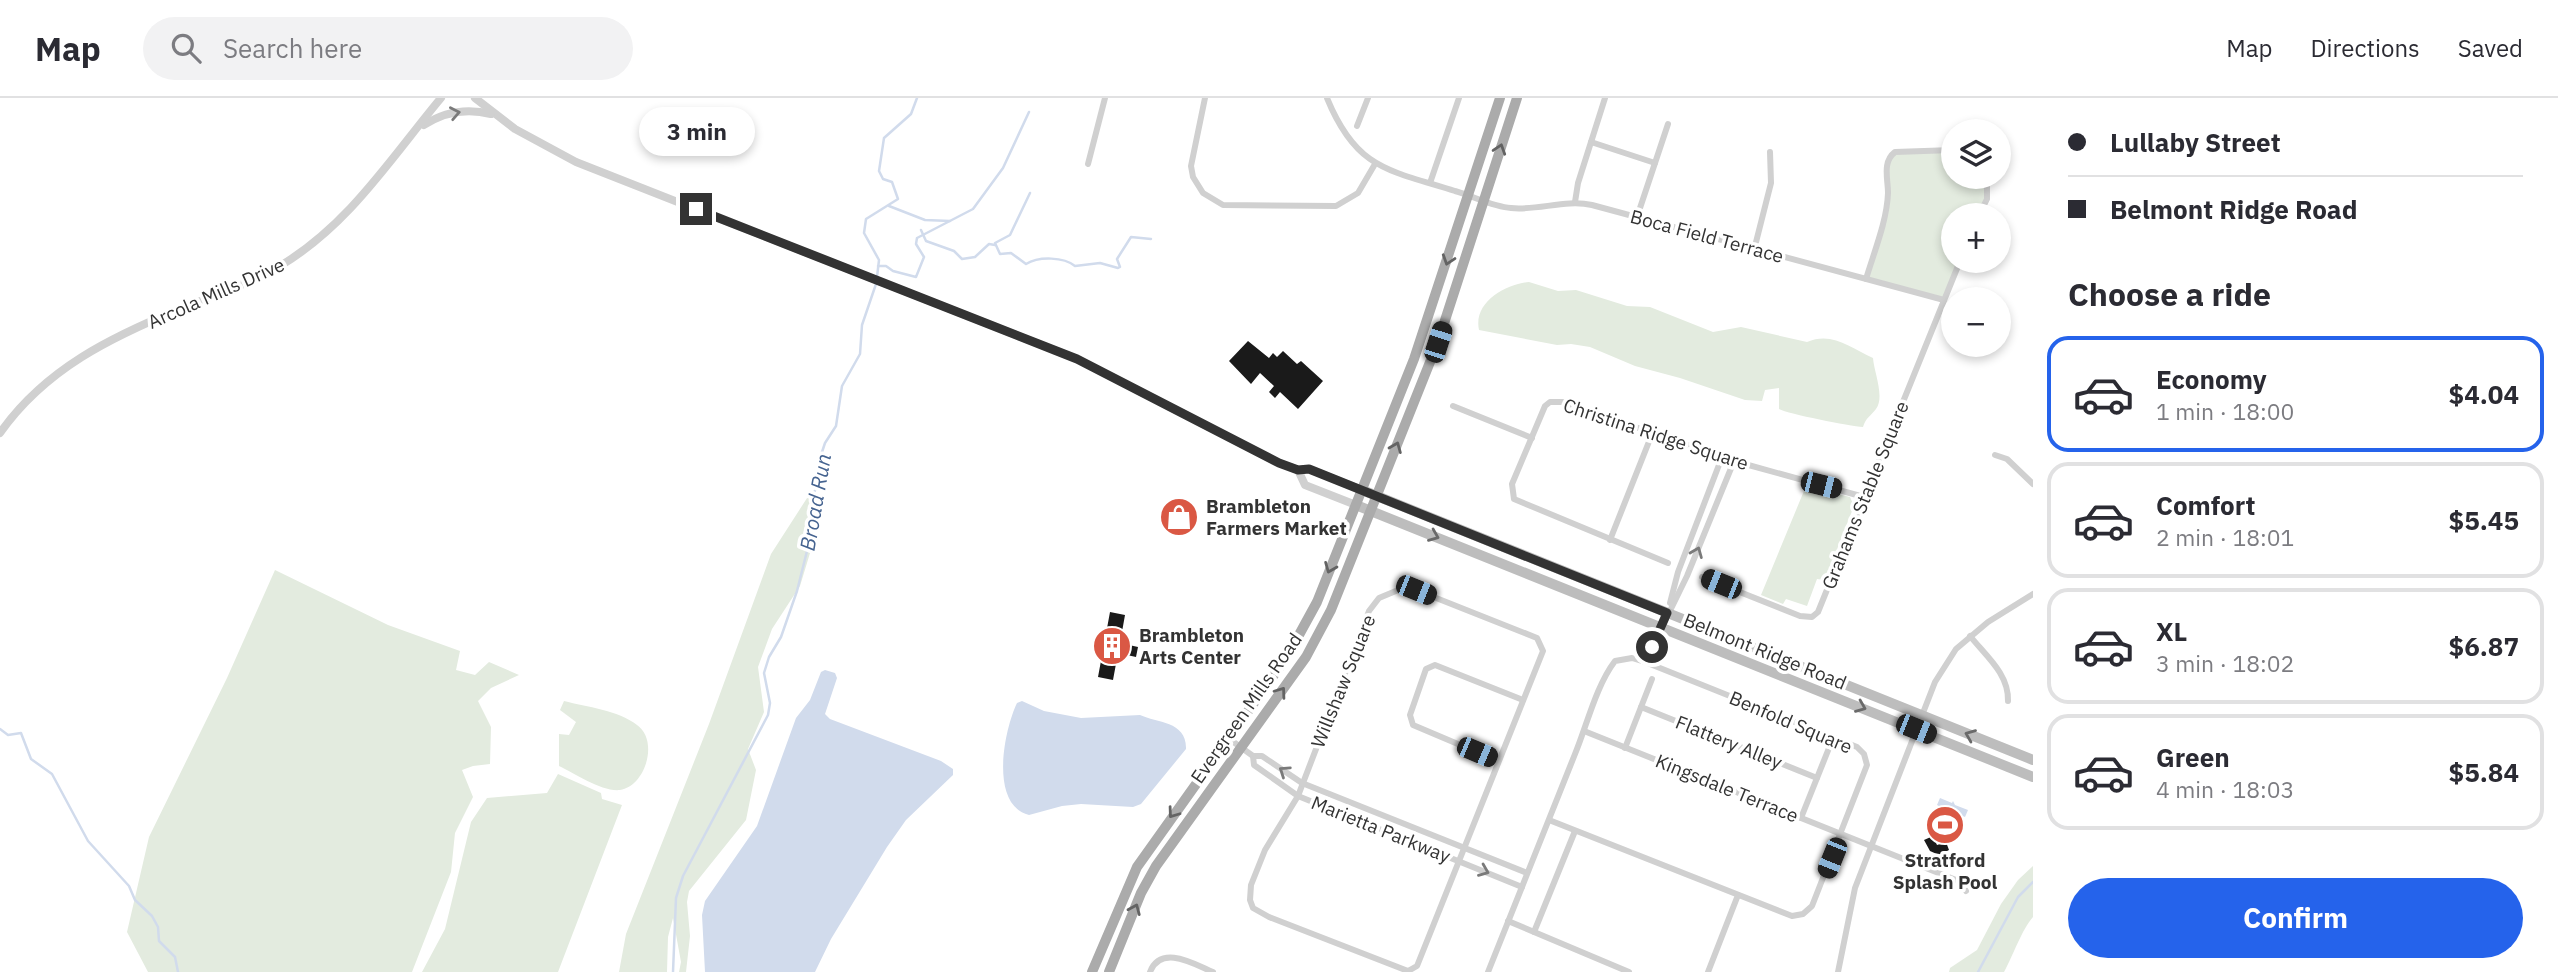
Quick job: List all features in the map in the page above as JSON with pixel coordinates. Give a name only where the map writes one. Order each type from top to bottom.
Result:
[{"type":"main road","name":"Evergreen Mills Road","points":[[1092,972],[1137,867],[1288,655],[1309,618],[1414,359],[1500,98]]},
{"type":"main road","name":"Evergreen Mills Road","points":[[1109,972],[1156,866],[1316,639],[1331,610],[1438,342],[1517,98]]},
{"type":"main road","name":"Belmont Ridge Road","points":[[1362,490],[2033,760]]},
{"type":"main road","name":"Belmont Ridge Road","points":[[1356,505],[2033,777]]},
{"type":"street","name":"Arcola Mills Drive","points":[[0,433],[34,392],[68,365],[138,328],[267,273],[305,250],[355,205],[442,98]]},
{"type":"street","name":"Belmont Ridge Road","points":[[475,98],[495,115],[536,141],[586,166],[1098,368],[1262,456],[1298,470],[1309,469],[1362,490]]},
{"type":"street","points":[[1088,164],[1105,98]]},
{"type":"street","points":[[1205,98],[1191,166],[1194,179],[1203,194],[1223,205],[1336,206],[1357,193],[1375,164],[1347,138],[1327,98]]},
{"type":"street","points":[[1357,126],[1368,98]]},
{"type":"street","points":[[1430,183],[1459,98]]},
{"type":"street","points":[[1575,202],[1578,183],[1605,98]]},
{"type":"street","points":[[418,128],[451,113],[475,111],[495,115]]},
{"type":"street","points":[[1637,217],[1668,124]]},
{"type":"street","points":[[1591,142],[1654,163]]},
{"type":"street","points":[[1866,279],[1886,206],[1887,163],[1890,156],[1895,152],[1941,150]]},
{"type":"street","points":[[1754,250],[1771,183],[1770,152]]},
{"type":"street","name":"Boca Field Terrace","points":[[1375,164],[1509,208],[1575,202],[1941,299]]},
{"type":"street","name":"Grahams Stable Square","points":[[1702,577],[1800,616],[1812,617],[1818,612],[1941,307]]},
{"type":"street","name":"Christina Ridge Square","points":[[1668,563],[1514,499],[1511,489],[1545,406],[1557,400],[1734,461],[1864,497]]},
{"type":"street","points":[[1452,406],[1532,438]]},
{"type":"street","points":[[1610,540],[1653,434]]},
{"type":"street","points":[[1995,455],[2007,459],[2033,484]]},
{"type":"street","points":[[1667,613],[1678,572],[1722,457]]},
{"type":"street","points":[[1645,662],[1687,576],[1734,461]]},
{"type":"street","name":"Belmont Ridge Road","points":[[1298,470],[1305,485],[1356,505]]},
{"type":"street","name":"Willshaw Square","points":[[1403,588],[1416,590],[1540,640],[1541,656],[1523,701],[1417,966],[1408,971],[1269,918],[1253,908],[1250,900],[1251,884],[1265,850],[1298,796],[1369,611],[1379,598],[1390,591],[1403,588]]},
{"type":"street","points":[[1838,972],[1855,888],[1916,729],[1946,662],[1970,636],[2033,594]]},
{"type":"street","points":[[1970,636],[2004,679],[2008,689],[2008,701]]},
{"type":"street","name":"Benfold Square","points":[[1488,972],[1584,731],[1615,662],[1632,657],[1857,747],[1864,754],[1867,765],[1812,906],[1804,914],[1792,916],[1549,820]]},
{"type":"street","points":[[1498,761],[1413,725],[1410,715],[1426,669],[1435,665],[1523,701]]},
{"type":"street","points":[[1625,748],[1652,679]]},
{"type":"street","name":"Flattery Alley","points":[[1641,707],[1817,778]]},
{"type":"street","name":"Kingsdale Terrace","points":[[1584,731],[1961,882],[1966,891]]},
{"type":"street","name":"Marietta Parkway","points":[[1228,737],[1253,756],[1262,756],[1302,783],[1527,873]]},
{"type":"street","points":[[1801,818],[1833,738]]},
{"type":"street","name":"Marietta Parkway","points":[[1253,756],[1254,765],[1298,796],[1522,887]]},
{"type":"street","points":[[1535,932],[1575,831]]},
{"type":"street","points":[[1708,972],[1738,895]]},
{"type":"street","points":[[1508,921],[1629,972]]},
{"type":"street","points":[[1150,972],[1158,961],[1177,957],[1213,972]]},
{"type":"shaded area","points":[[1941,151],[1941,189],[1988,189],[1983,203],[1941,203],[1941,273],[1955,273],[1949,287],[1941,287],[1941,299],[1866,279],[1886,206],[1887,163],[1892,154]]},
{"type":"shaded area","points":[[1529,282],[1558,291],[1576,290],[1627,306],[1650,307],[1713,332],[1741,327],[1807,342],[1825,338],[1841,342],[1873,358],[1879,391],[1878,404],[1863,427],[1833,422],[1779,409],[1779,388],[1765,390],[1762,401],[1745,400],[1635,366],[1590,347],[1557,345],[1479,330],[1481,311],[1493,296],[1511,286]]},
{"type":"shaded area","points":[[1806,486],[1850,497],[1854,506],[1825,580],[1817,579],[1807,606],[1786,599],[1783,604],[1761,595]]},
{"type":"shaded area","points":[[809,495],[824,507],[800,586],[772,629],[758,667],[764,712],[748,749],[756,770],[746,820],[689,891],[687,902],[690,936],[686,972],[679,972],[681,962],[673,918],[668,937],[667,972],[619,972],[626,934],[709,724],[771,554]]},
{"type":"shaded area","points":[[275,570],[388,625],[460,651],[456,670],[475,675],[489,662],[519,675],[491,688],[478,701],[491,727],[490,764],[462,770],[473,797],[455,833],[451,872],[412,972],[148,972],[127,932],[149,837],[227,678]]},
{"type":"shaded area","points":[[564,701],[621,716],[644,732],[648,751],[646,762],[643,772],[629,787],[620,790],[605,788],[559,766],[559,734],[569,735],[576,722],[560,710]]},
{"type":"shaded area","points":[[558,774],[601,793],[602,799],[622,805],[558,972],[422,972],[445,929],[471,822],[487,798],[547,793]]},
{"type":"shaded area","points":[[2033,866],[2033,917],[2021,935],[2004,972],[1949,972],[1950,968],[1977,950],[2001,904],[2018,880]]},
{"type":"water","points":[[825,670],[835,673],[837,678],[825,714],[830,719],[941,761],[953,769],[953,775],[906,820],[887,847],[831,939],[815,972],[705,972],[702,915],[705,901],[757,826],[796,718],[810,700],[821,672]]},
{"type":"water","points":[[1022,701],[1044,711],[1081,718],[1140,715],[1176,728],[1182,733],[1186,749],[1141,804],[1133,807],[1081,804],[1029,815],[1016,808],[1008,797],[1004,782],[1003,765],[1008,730],[1017,703]]},
{"type":"water","name":"Stratford Splash Pool","points":[[1940,798],[1952,803],[1953,801],[1955,805],[1968,810],[1965,817],[1953,812],[1952,815],[1958,818],[1949,839],[1931,832],[1941,809],[1947,810],[1937,805]]},
{"type":"building","points":[[1248,341],[1269,358],[1273,353],[1277,357],[1283,351],[1297,364],[1301,361],[1323,381],[1298,409],[1280,392],[1275,398],[1269,392],[1274,386],[1260,373],[1251,384],[1229,361]]},
{"type":"building","name":"Brambleton Arts Center","points":[[1110,612],[1125,615],[1120,643],[1138,647],[1136,657],[1118,653],[1113,680],[1098,677]]},
{"type":"building","points":[[1933,836],[1937,845],[1946,842],[1949,850],[1939,855],[1930,851],[1924,840]]},
{"type":"waterway","name":"Broad Run","points":[[877,277],[879,260],[864,233],[866,219],[898,199],[892,182],[883,179],[879,171],[884,138],[911,114],[917,98]]},
{"type":"waterway","points":[[878,266],[886,266],[893,271],[916,277],[924,257],[916,244],[917,238],[973,209],[1003,168],[1029,112]]},
{"type":"waterway","points":[[1030,193],[1010,235],[995,243],[1000,254],[1011,253],[1026,264],[1051,259],[1075,266],[1100,263],[1118,268],[1117,259],[1131,237],[1151,239]]},
{"type":"waterway","points":[[889,206],[925,220],[950,221]]},
{"type":"waterway","points":[[921,230],[926,241],[954,251],[962,259],[975,257],[989,244],[995,245]]},
{"type":"waterway","name":"Broad Run","points":[[673,972],[676,898],[683,876],[768,715],[770,703],[764,673],[769,657],[781,637],[797,591],[812,531],[811,501],[824,467],[822,452],[836,426],[842,386],[860,354],[862,325],[876,284]]},
{"type":"waterway","points":[[0,729],[8,735],[21,733],[31,759],[52,774],[88,841],[129,886],[135,900],[152,916],[158,927],[159,941],[175,957],[178,972]]},
{"type":"waterway","points":[[1978,972],[2018,897],[2033,882]]},
{"type":"place","name":"Brambleton Farmers Market","points":[[1179,517]]},
{"type":"place","name":"Brambleton Arts Center","points":[[1112,646]]},
{"type":"place","name":"Stratford Splash Pool","points":[[1945,825]]},
{"type":"route","points":[[696,209],[1077,359],[1279,463],[1298,470],[1309,469],[1667,613],[1652,647]]}]
